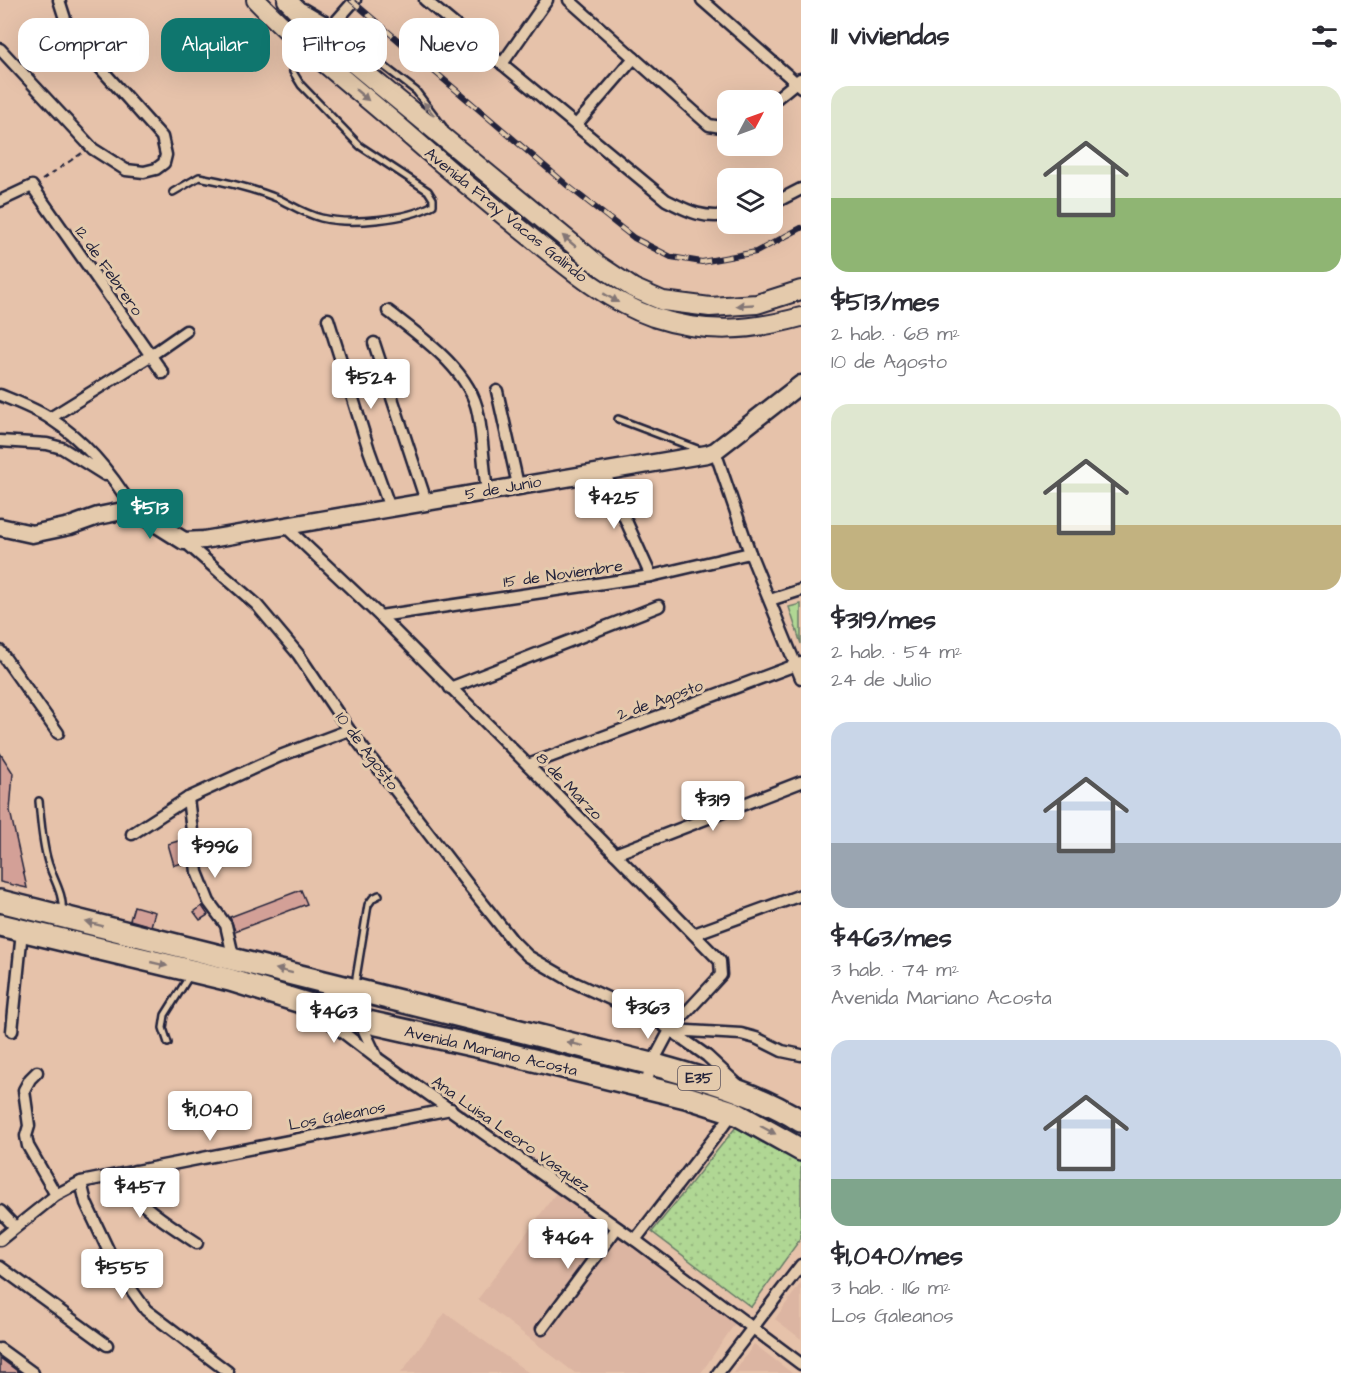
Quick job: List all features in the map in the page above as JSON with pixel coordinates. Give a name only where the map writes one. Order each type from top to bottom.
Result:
[{"type":"highway","name":"Avenida Mariano Acosta","points":[[0,901],[652,1064],[746,1092],[777,1106],[801,1121]]},
{"type":"highway","name":"Avenida Mariano Acosta","points":[[0,926],[230,980],[359,1020],[686,1097],[733,1112],[801,1150]]},
{"type":"main road","name":"Avenida Fray Vacas Galindo","points":[[256,0],[282,24]]},
{"type":"main road","name":"Avenida Fray Vacas Galindo","points":[[288,0],[329,43],[597,264],[633,288],[663,301],[711,307],[757,304],[801,290]]},
{"type":"main road","name":"Avenida Fray Vacas Galindo","points":[[336,72],[464,183],[583,279],[613,300],[654,317],[695,328],[737,330],[772,325],[801,317]]},
{"type":"street","points":[[0,49],[93,149],[126,170],[144,172],[156,169],[164,163],[166,155],[162,137],[95,62],[66,22],[59,0]]},
{"type":"street","points":[[288,0],[318,18]]},
{"type":"street","points":[[339,18],[355,0]]},
{"type":"street","points":[[425,0],[666,200],[693,214],[717,217]]},
{"type":"street","points":[[502,64],[548,0]]},
{"type":"street","points":[[569,0],[709,125],[717,126]]},
{"type":"street","points":[[702,0],[799,82],[783,94]]},
{"type":"street","points":[[576,125],[634,58]]},
{"type":"street","points":[[0,201],[32,186]]},
{"type":"street","name":"12 de Febrero","points":[[32,186],[163,373]]},
{"type":"street","points":[[783,198],[801,189]]},
{"type":"street","points":[[388,311],[423,338],[456,369],[470,391],[478,410],[487,491]]},
{"type":"street","points":[[328,319],[369,450],[390,508]]},
{"type":"street","points":[[50,418],[186,331]]},
{"type":"street","points":[[374,342],[426,501]]},
{"type":"street","name":"5 de Junio","points":[[184,541],[204,540],[711,452],[801,384]]},
{"type":"street","points":[[497,390],[518,485]]},
{"type":"street","name":"10 de Agosto","points":[[0,395],[50,418],[83,443],[114,480],[133,509],[184,541],[256,604],[298,654],[349,730],[498,922],[528,956],[573,982],[630,1007],[670,1030],[707,1056],[746,1092]]},
{"type":"street","points":[[0,441],[47,444],[62,448],[114,480]]},
{"type":"street","points":[[711,452],[750,553],[798,664],[801,678]]},
{"type":"street","points":[[604,472],[651,576]]},
{"type":"street","points":[[0,528],[32,534],[133,509]]},
{"type":"street","name":"8 de Marzo","points":[[286,526],[380,616],[720,961],[721,975],[670,1030],[652,1064],[645,1087]]},
{"type":"street","name":"15 de Noviembre","points":[[380,616],[651,576],[750,553]]},
{"type":"street","points":[[770,600],[801,590]]},
{"type":"street","points":[[450,688],[659,606]]},
{"type":"street","points":[[0,651],[58,733]]},
{"type":"street","name":"2 de Agosto","points":[[528,765],[798,664]]},
{"type":"street","points":[[132,834],[188,798],[280,756],[349,730]]},
{"type":"street","points":[[615,854],[801,782]]},
{"type":"street","points":[[188,798],[197,872],[209,902],[226,925],[234,958],[230,980]]},
{"type":"street","points":[[694,934],[801,895]]},
{"type":"street","points":[[12,1031],[22,931]]},
{"type":"street","points":[[358,990],[359,1020],[377,1058]]},
{"type":"street","name":"Ana Luisa Leoro Vasquez","points":[[309,1006],[377,1058],[635,1240],[801,1364]]},
{"type":"street","points":[[670,1030],[741,1034],[756,1038],[782,1051],[801,1055]]},
{"type":"street","points":[[37,1072],[30,1078],[24,1090],[29,1126],[26,1136],[28,1146],[56,1195]]},
{"type":"street","points":[[635,1240],[746,1092]]},
{"type":"street","name":"Los Galeanos","points":[[0,1240],[56,1195],[81,1182],[451,1109]]},
{"type":"street","points":[[135,1171],[132,1185],[134,1194],[142,1203],[197,1243]]},
{"type":"street","points":[[81,1182],[86,1203],[118,1271],[146,1310],[228,1372]]},
{"type":"street","points":[[0,1211],[15,1227]]},
{"type":"street","points":[[542,1329],[617,1228]]},
{"type":"street","points":[[718,1373],[801,1265]]},
{"type":"street","points":[[0,1267],[107,1345]]},
{"type":"street","points":[[0,1349],[33,1373]]},
{"type":"lane","points":[[387,69],[416,91],[465,155]]},
{"type":"lane","points":[[173,192],[199,177],[248,187],[323,219],[391,219],[423,211],[433,205],[433,199],[428,191],[360,146],[301,85],[293,72]]},
{"type":"lane","points":[[618,419],[657,435],[711,452]]},
{"type":"lane","points":[[39,801],[45,852],[63,900],[62,916]]},
{"type":"lane","points":[[358,990],[368,905],[373,898],[379,895]]},
{"type":"lane","points":[[168,1043],[164,1028],[165,1015],[192,971]]},
{"type":"path","points":[[32,186],[81,154],[93,149]]},
{"type":"shaded area","points":[[556,1193],[736,1322],[701,1373],[575,1373],[478,1299]]},
{"type":"shaded area","points":[[801,1283],[801,1339],[775,1319]]},
{"type":"shaded area","points":[[445,1313],[529,1373],[401,1373]]},
{"type":"shaded area","points":[[754,1344],[792,1373],[734,1373]]},
{"type":"green space","points":[[801,604],[801,644],[789,607]]},
{"type":"green space","points":[[740,1122],[801,1158],[801,1238],[751,1307],[652,1232]]},
{"type":"building","points":[[0,753],[13,773],[10,811],[27,888],[0,882]]},
{"type":"building","points":[[185,839],[188,862],[174,865],[168,844]]},
{"type":"building","points":[[301,890],[307,904],[235,931],[230,917]]},
{"type":"building","points":[[134,906],[155,912],[151,926],[130,920]]},
{"type":"building","points":[[202,906],[208,915],[200,920],[194,912]]},
{"type":"building","points":[[0,1358],[20,1373],[0,1373]]},
{"type":"railway","points":[[351,0],[568,186],[634,238],[671,257],[702,262],[756,252],[801,228]]}]
